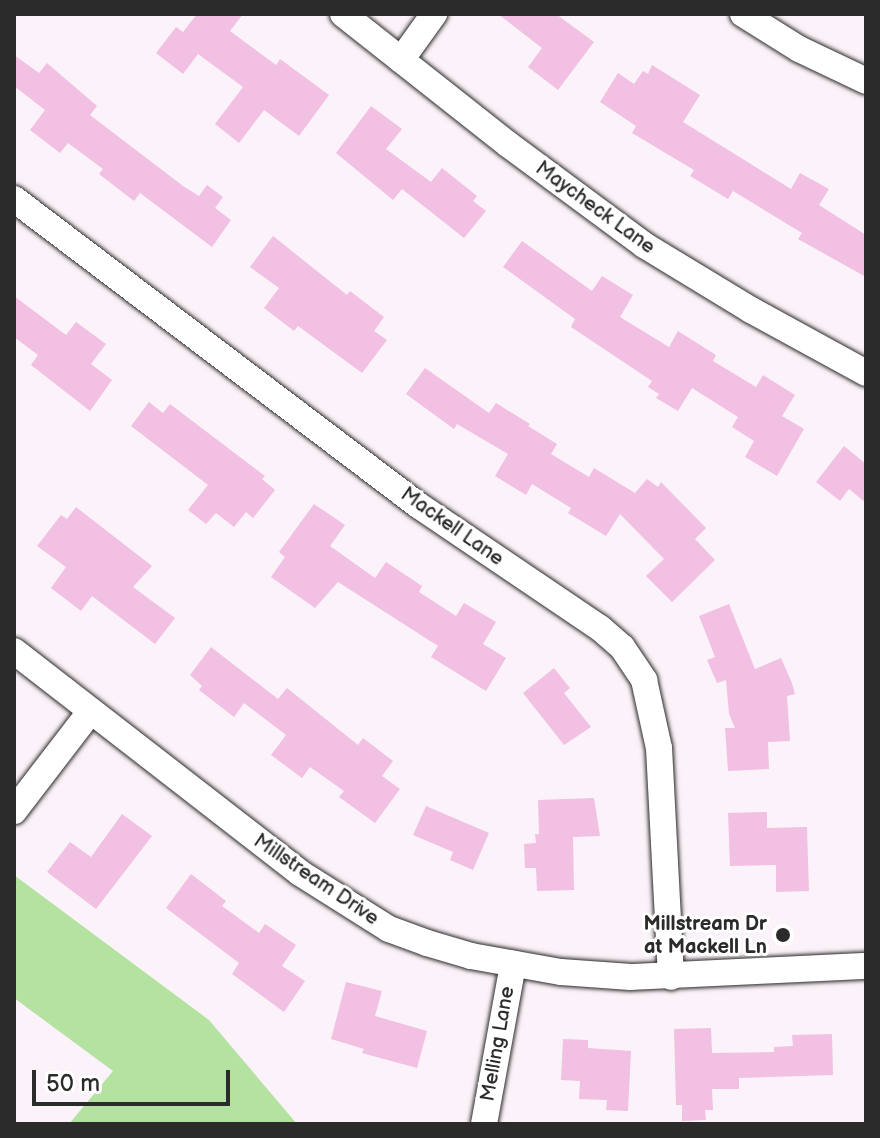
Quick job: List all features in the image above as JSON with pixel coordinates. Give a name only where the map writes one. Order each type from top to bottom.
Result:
[{"type":"street","name":"Maycheck Lane","points":[[343,14],[644,245],[751,310],[866,373]]},
{"type":"street","points":[[401,60],[434,14]]},
{"type":"street","points":[[743,14],[799,49],[866,81]]},
{"type":"street","name":"Mackell Lane","points":[[14,199],[418,505],[600,628],[622,647],[647,689],[659,748],[671,977]]},
{"type":"street","name":"Millstream Drive","points":[[14,651],[300,873],[361,913],[427,943],[561,972],[671,977],[866,966]]},
{"type":"street","points":[[14,811],[90,712]]},
{"type":"street","name":"Melling Lane","points":[[484,1124],[513,964]]},
{"type":"green space","points":[[14,875],[209,1020],[297,1124],[69,1124],[113,1071],[14,998]]},
{"type":"building","points":[[197,14],[243,14],[230,31],[276,65],[280,59],[329,95],[299,136],[264,110],[239,143],[215,124],[243,87],[198,54],[183,74],[156,53],[176,27],[183,32]]},
{"type":"building","points":[[498,14],[556,14],[594,42],[558,90],[528,67],[542,48]]},
{"type":"building","points":[[14,55],[39,73],[47,63],[97,106],[90,115],[183,186],[199,196],[207,185],[223,197],[215,208],[231,220],[212,247],[140,193],[134,201],[99,174],[103,169],[68,143],[60,153],[30,130],[45,110],[14,86]]},
{"type":"building","points":[[652,65],[700,95],[683,122],[791,189],[800,173],[829,189],[819,205],[866,235],[866,277],[798,239],[802,233],[733,191],[728,199],[690,176],[694,170],[632,133],[636,126],[600,102],[618,73],[634,84],[643,71],[648,74]]},
{"type":"building","points":[[371,106],[402,129],[386,149],[431,182],[442,168],[477,196],[473,201],[486,211],[464,238],[402,189],[393,200],[336,153]]},
{"type":"building","points":[[273,236],[347,295],[350,291],[384,317],[374,331],[387,340],[362,373],[298,326],[294,331],[264,308],[279,288],[250,267]]},
{"type":"building","points":[[522,241],[592,291],[602,276],[633,295],[620,317],[669,347],[678,331],[716,355],[713,361],[756,387],[763,375],[795,395],[782,416],[804,429],[777,476],[745,457],[754,441],[732,427],[738,417],[692,388],[678,411],[656,398],[659,394],[648,387],[652,381],[571,327],[575,319],[503,267]]},
{"type":"building","points":[[14,296],[66,335],[76,322],[106,344],[91,364],[112,380],[90,411],[31,365],[38,355],[14,337]]},
{"type":"building","points":[[425,368],[489,413],[496,403],[530,424],[528,426],[557,444],[551,454],[589,477],[594,468],[635,493],[647,479],[658,487],[661,482],[706,528],[695,539],[715,560],[672,602],[646,576],[664,559],[620,514],[606,536],[568,513],[571,508],[532,484],[526,495],[495,476],[508,454],[457,424],[454,429],[406,394]]},
{"type":"building","points":[[149,402],[163,413],[170,404],[265,476],[262,479],[275,490],[253,518],[246,512],[234,527],[216,513],[206,524],[188,510],[208,485],[131,426]]},
{"type":"building","points":[[844,446],[866,464],[866,503],[849,489],[840,501],[816,482]]},
{"type":"building","points":[[314,504],[345,525],[330,546],[375,578],[386,562],[422,586],[419,592],[456,616],[464,603],[496,622],[483,644],[506,658],[486,691],[431,657],[438,646],[338,582],[315,608],[271,577],[285,557],[279,552]]},
{"type":"building","points":[[76,507],[152,566],[133,587],[175,618],[155,644],[92,596],[81,611],[51,588],[66,567],[37,546],[61,515],[67,519]]},
{"type":"building","points":[[729,604],[755,669],[781,658],[795,694],[787,696],[790,741],[768,742],[769,769],[728,771],[725,728],[735,728],[729,714],[726,680],[717,683],[707,660],[715,657],[699,616]]},
{"type":"building","points":[[211,647],[278,699],[287,688],[358,745],[363,738],[393,761],[382,776],[400,789],[375,823],[339,797],[344,791],[310,767],[302,778],[271,755],[286,735],[244,703],[234,717],[199,690],[202,686],[190,675]]},
{"type":"building","points":[[554,668],[570,688],[564,693],[591,727],[564,745],[523,693]]},
{"type":"building","points":[[594,798],[600,836],[573,837],[574,890],[537,891],[536,868],[525,868],[524,844],[536,843],[535,834],[539,834],[538,800]]},
{"type":"building","points":[[426,806],[489,833],[473,870],[450,860],[453,852],[413,835]]},
{"type":"building","points":[[767,812],[767,828],[807,827],[809,891],[776,892],[776,865],[730,866],[728,813]]},
{"type":"building","points":[[122,814],[152,836],[96,909],[47,872],[70,842],[91,857]]},
{"type":"building","points":[[191,874],[226,901],[222,906],[259,933],[265,924],[296,945],[282,966],[305,981],[284,1012],[232,974],[239,963],[166,908]]},
{"type":"building","points":[[346,982],[382,991],[375,1016],[427,1031],[417,1068],[362,1053],[364,1049],[331,1039]]},
{"type":"building","points":[[711,1028],[712,1053],[774,1052],[774,1047],[793,1046],[792,1035],[832,1034],[833,1075],[739,1078],[739,1089],[712,1089],[713,1110],[705,1110],[706,1120],[682,1121],[682,1105],[676,1105],[674,1029]]},
{"type":"building","points":[[563,1039],[588,1040],[588,1048],[631,1051],[628,1111],[606,1110],[607,1100],[579,1099],[580,1081],[561,1080]]},
{"type":"place","name":"Millstream Dr at Mackell Ln","points":[[783,935]]}]
